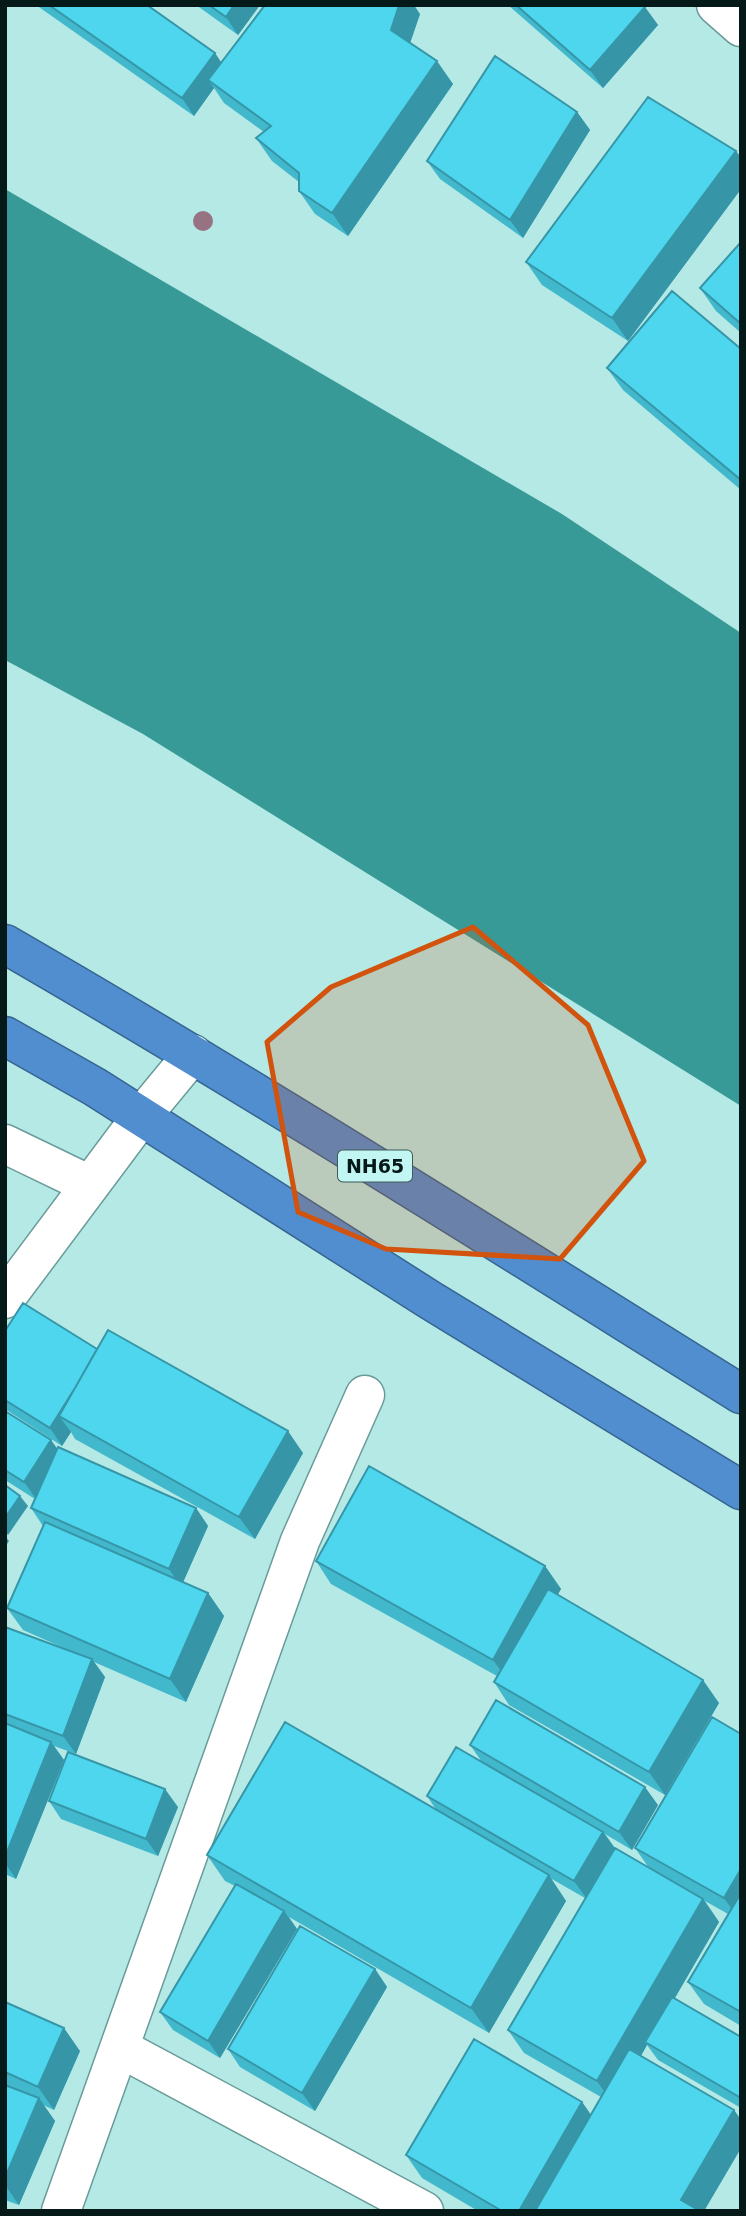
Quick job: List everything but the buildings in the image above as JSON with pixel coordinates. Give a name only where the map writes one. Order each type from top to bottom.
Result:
[{"type":"highway","name":"NH65","points":[[5,944],[194,1054],[741,1394]]},
{"type":"highway","points":[[5,1036],[95,1087],[430,1300],[741,1490]]},
{"type":"street","points":[[716,5],[741,27]]},
{"type":"street","points":[[5,1299],[141,1117],[194,1054]]},
{"type":"street","points":[[5,1144],[90,1185]]},
{"type":"street","points":[[61,2211],[300,1541],[365,1395]]},
{"type":"street","points":[[120,2048],[424,2211]]},
{"type":"highlighted area","points":[[473,927],[588,1025],[644,1161],[560,1259],[386,1249],[298,1212],[267,1042],[331,987]]},
{"type":"water","points":[[5,189],[562,514],[741,633],[741,1106],[143,734],[5,660]]}]
